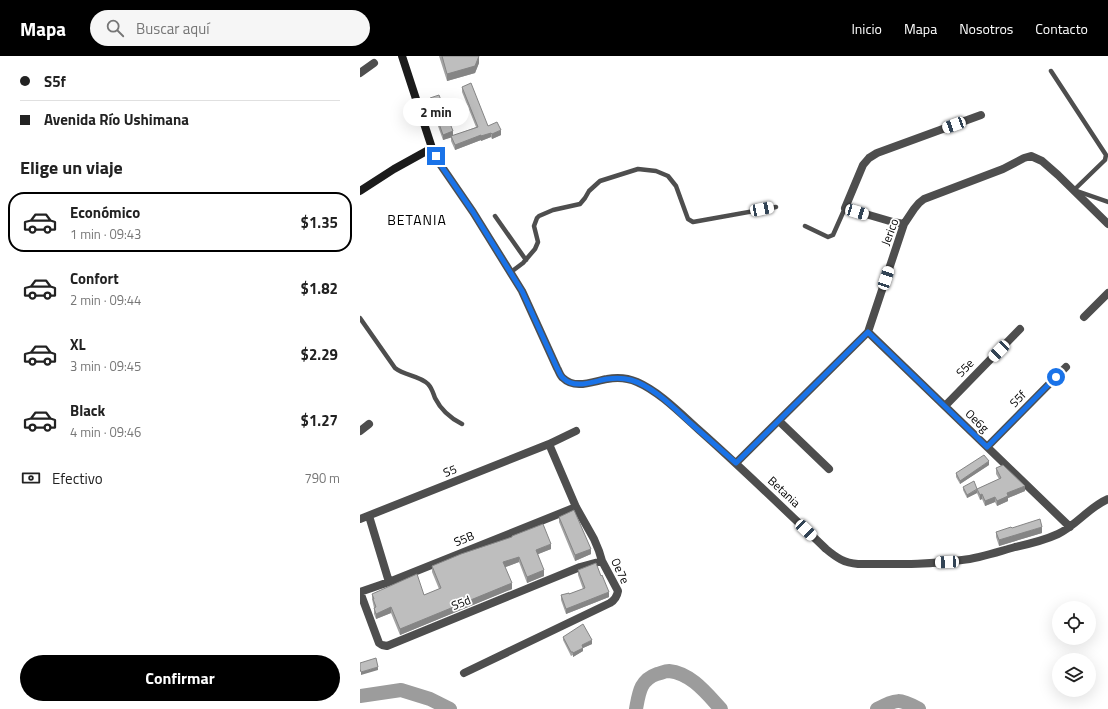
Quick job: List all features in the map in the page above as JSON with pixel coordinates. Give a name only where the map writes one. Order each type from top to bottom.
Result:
[{"type":"street","points":[[402,56],[432,148],[440,164],[473,212],[511,272]]},
{"type":"street","points":[[360,73],[374,64]]},
{"type":"street","points":[[904,224],[845,208],[863,165],[869,158],[877,153],[981,115]]},
{"type":"street","points":[[360,191],[394,169],[432,148]]},
{"type":"street","name":"Jerico","points":[[736,463],[868,332],[904,224],[914,209],[924,199],[1031,156],[1042,161],[1108,224]]},
{"type":"street","name":"Betania","points":[[511,272],[522,291],[563,379],[571,383],[590,383],[616,378],[631,380],[652,390],[736,463],[826,549],[838,558],[850,563],[918,564],[980,557],[1046,539],[1058,534],[1070,527],[1103,501],[1108,499]]},
{"type":"street","points":[[1084,317],[1108,293]]},
{"type":"street","name":"S5e","points":[[945,406],[1020,329]]},
{"type":"street","name":"Oe6g","points":[[868,332],[1070,527]]},
{"type":"street","name":"S5f","points":[[987,447],[1066,367]]},
{"type":"street","points":[[779,420],[829,469]]},
{"type":"street","points":[[360,431],[369,424]]},
{"type":"street","name":"S5","points":[[360,519],[549,444],[576,431]]},
{"type":"street","name":"Oe7e","points":[[464,673],[610,603],[617,595],[618,591],[602,561],[600,551],[576,507],[549,444]]},
{"type":"street","name":"S5B","points":[[360,592],[389,582],[576,507]]},
{"type":"street","points":[[369,516],[389,582]]},
{"type":"street","name":"S5d","points":[[360,592],[379,643],[387,646],[580,567],[602,561]]},
{"type":"lane","points":[[1050,71],[1106,155],[1105,160],[1074,190],[1108,202]]},
{"type":"lane","points":[[511,272],[526,260],[537,246],[538,242],[534,226],[539,216],[553,210],[580,204],[589,191],[600,181],[638,169],[656,171],[668,176],[676,186],[688,219],[693,222],[776,207]]},
{"type":"lane","points":[[805,226],[828,237],[833,235],[845,208]]},
{"type":"lane","points":[[495,216],[526,260]]},
{"type":"lane","points":[[360,318],[395,368],[404,374],[422,380],[428,384],[445,412],[455,421],[462,424]]},
{"type":"building","points":[[442,56],[479,56],[475,66],[447,74]]},
{"type":"building","points":[[471,83],[488,126],[497,122],[501,130],[492,134],[481,135],[455,145],[451,136],[478,127],[462,87]]},
{"type":"building","points":[[439,95],[453,131],[443,135],[430,98]]},
{"type":"building","points":[[984,455],[989,461],[960,481],[956,473]]},
{"type":"building","points":[[1003,465],[1025,486],[1007,493],[1008,496],[997,501],[995,497],[985,501],[982,494],[980,495],[977,489],[1001,478],[996,468]]},
{"type":"building","points":[[974,481],[977,489],[967,495],[963,487]]},
{"type":"building","points":[[574,510],[591,549],[575,555],[559,517]]},
{"type":"building","points":[[1040,519],[1042,527],[999,540],[996,532]]},
{"type":"building","points":[[543,524],[551,544],[536,550],[544,570],[527,577],[519,557],[503,562],[512,583],[400,629],[391,607],[376,614],[374,608],[376,607],[372,594],[417,574],[424,595],[441,588],[432,566]]},
{"type":"building","points":[[596,563],[609,592],[566,609],[561,595],[569,594],[585,588],[578,570]]},
{"type":"building","points":[[583,624],[592,640],[582,645],[583,648],[573,653],[563,637]]},
{"type":"building","points":[[376,658],[378,667],[361,672],[360,663]]},
{"type":"waterway","points":[[636,709],[639,692],[644,683],[657,674],[669,671],[684,676],[698,685],[721,709]]},
{"type":"waterway","points":[[360,696],[401,690],[430,699],[450,709]]},
{"type":"waterway","points":[[877,709],[889,703],[898,701],[907,703],[919,709]]},
{"type":"district","name":"BETANIA","points":[[417,220]]},
{"type":"route","points":[[436,156],[522,291],[563,379],[575,384],[616,378],[637,382],[652,390],[671,405],[736,463],[868,332],[987,447],[1056,377]]}]
